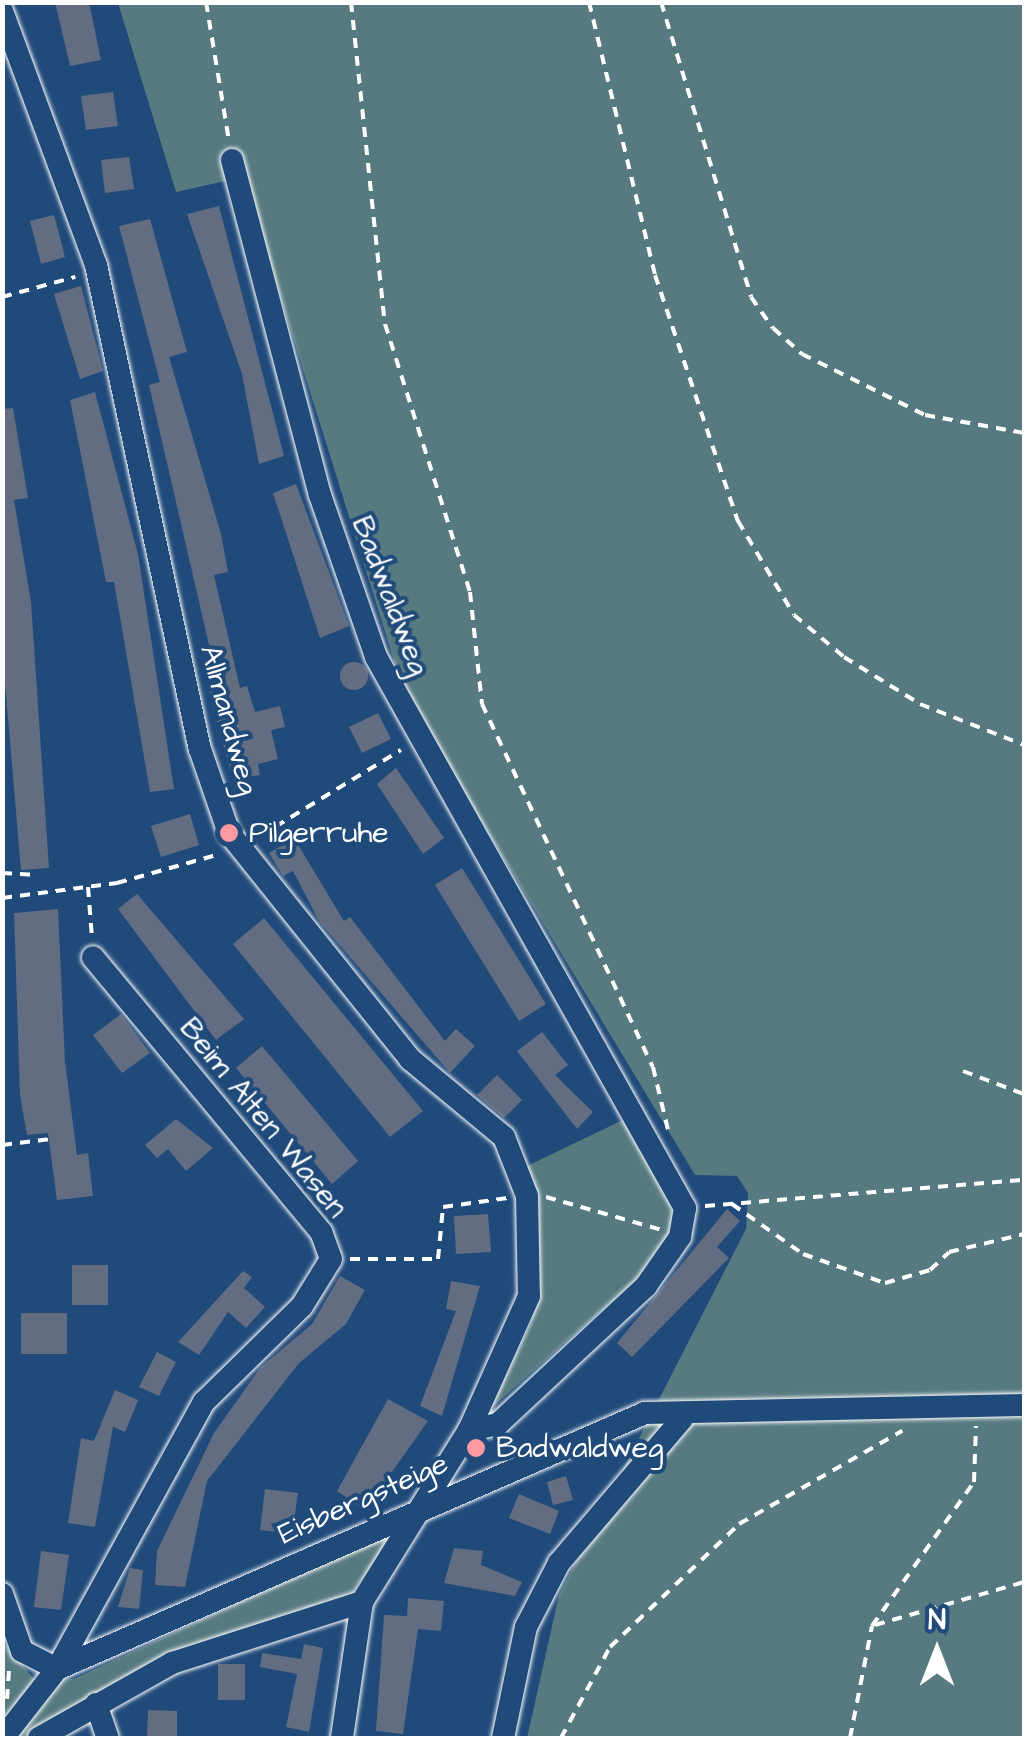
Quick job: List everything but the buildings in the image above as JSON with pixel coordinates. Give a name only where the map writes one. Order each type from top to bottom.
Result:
[{"type":"street","name":"Allmandweg","points":[[2,10],[93,255],[200,749],[241,848],[410,1059],[504,1136],[527,1196],[529,1296],[469,1430],[362,1602]]},
{"type":"street","name":"Badwaldweg","points":[[232,160],[320,495],[376,657],[418,739],[685,1208]]},
{"type":"street","name":"Beim Alten Wasen","points":[[56,1669],[204,1402],[302,1306],[331,1259],[321,1232],[93,958]]},
{"type":"street","points":[[469,1430],[498,1424],[646,1286],[680,1237],[685,1208]]},
{"type":"street","name":"Eisbergsteige","points":[[3,1738],[56,1669],[645,1414],[671,1409],[682,1418],[844,1406],[975,1411],[1024,1405]]},
{"type":"street","points":[[503,1738],[526,1627],[559,1563],[682,1418]]},
{"type":"street","points":[[2,1594],[22,1651],[56,1669]]},
{"type":"street","points":[[39,1738],[172,1663],[362,1602],[342,1738]]},
{"type":"street","points":[[96,1704],[108,1738]]},
{"type":"path","points":[[206,2],[232,160]]},
{"type":"path","points":[[351,2],[386,324],[470,592],[482,704],[646,1051],[669,1137]]},
{"type":"path","points":[[588,2],[655,275],[738,521],[794,615],[844,657],[920,704],[1024,745]]},
{"type":"path","points":[[661,2],[751,296],[773,328],[802,354],[925,415],[1024,433]]},
{"type":"path","points":[[2,296],[79,275],[93,255]]},
{"type":"path","points":[[2,898],[88,887],[241,848],[418,739]]},
{"type":"path","points":[[2,873],[38,876]]},
{"type":"path","points":[[88,887],[93,958]]},
{"type":"path","points":[[963,1071],[1024,1094]]},
{"type":"path","points":[[2,1145],[51,1139]]},
{"type":"path","points":[[685,1208],[1024,1180]]},
{"type":"path","points":[[331,1259],[438,1260],[442,1206],[527,1196],[680,1237]]},
{"type":"path","points":[[731,1204],[803,1254],[885,1284],[930,1270],[949,1252],[1024,1234]]},
{"type":"path","points":[[850,1738],[872,1626],[974,1482],[975,1411]]},
{"type":"path","points":[[561,1738],[610,1647],[739,1524],[908,1428]]},
{"type":"path","points":[[872,1626],[1024,1582]]},
{"type":"green space","points":[[118,3],[1024,3],[1024,1738],[527,1738],[559,1595],[746,1229],[748,1193],[737,1176],[695,1175],[448,766],[397,670],[243,177],[176,192]]},
{"type":"green space","points":[[627,1118],[669,1196],[674,1225],[663,1256],[490,1409],[532,1321],[538,1253],[525,1167]]},
{"type":"green space","points":[[398,1529],[351,1594],[89,1698],[26,1738],[3,1738],[2,1641],[34,1679],[74,1679]]},
{"type":"place","name":"Pilgerruhe","points":[[229,833]]},
{"type":"place","name":"Badwaldweg","points":[[476,1448]]}]
